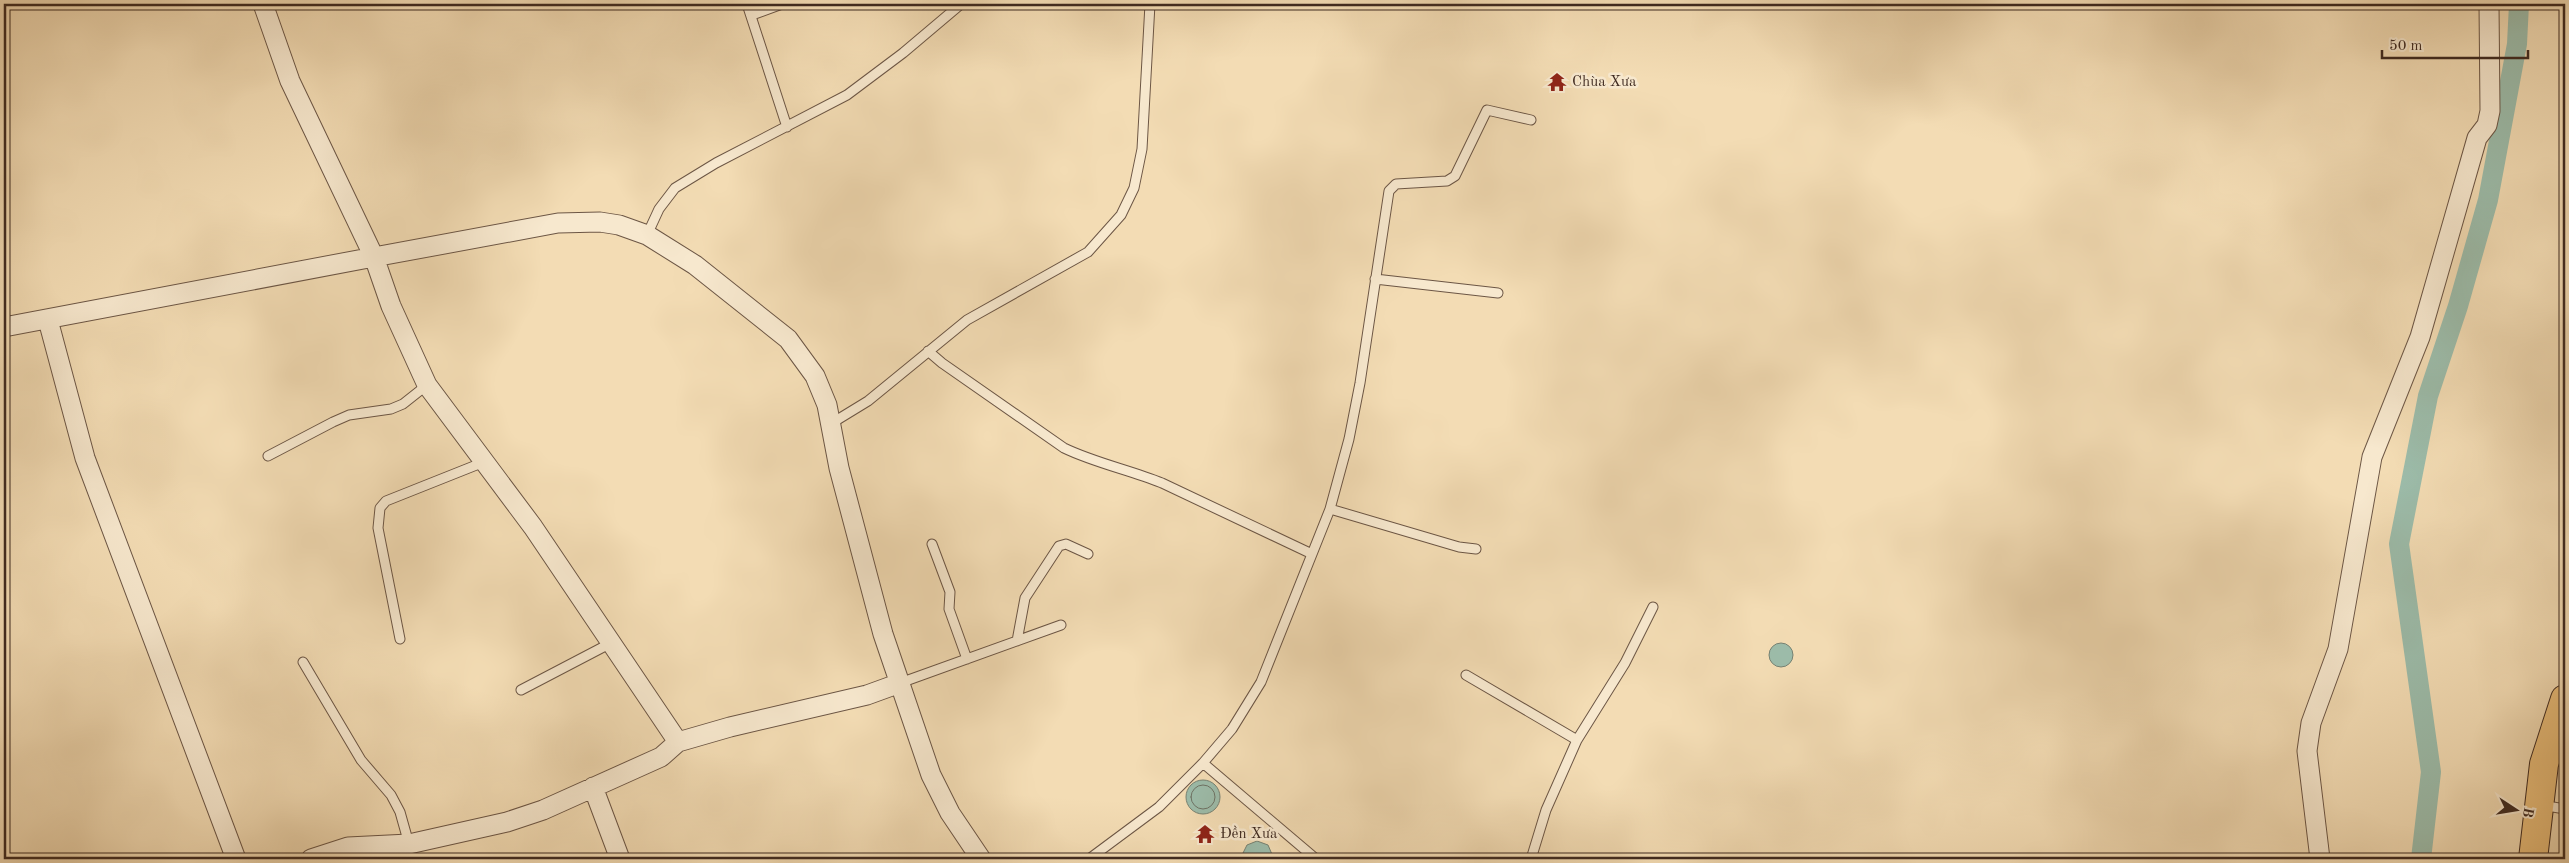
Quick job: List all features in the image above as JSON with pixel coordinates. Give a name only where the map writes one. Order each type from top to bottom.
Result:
[{"type":"main road","points":[[2533,859],[2544,764],[2565,699]]},
{"type":"street","points":[[263,4],[290,81],[374,257],[391,306],[427,385],[533,527],[678,742]]},
{"type":"street","points":[[2320,859],[2307,751],[2311,723],[2338,648],[2372,457],[2420,337],[2477,138],[2487,125],[2490,111],[2489,4]]},
{"type":"street","points":[[4,327],[558,223],[579,221],[619,225],[647,235],[695,265],[788,339],[815,376],[832,423],[839,468],[884,634],[931,775],[950,813],[981,859]]},
{"type":"street","points":[[48,320],[84,458],[236,859]]},
{"type":"street","points":[[310,859],[348,847],[409,844],[507,822],[544,810],[661,757],[678,742],[730,727],[866,695],[900,683]]},
{"type":"street","points":[[593,787],[620,859]]},
{"type":"lane","points":[[747,4],[787,127]]},
{"type":"lane","points":[[752,15],[782,4]]},
{"type":"lane","points":[[647,235],[659,209],[675,188],[716,162],[847,95],[903,53],[961,4]]},
{"type":"lane","points":[[832,423],[868,401],[967,320],[1088,252],[1121,215],[1134,188],[1142,149],[1150,4]]},
{"type":"lane","points":[[1088,859],[1159,807],[1203,763],[1232,728],[1261,682],[1330,509],[1349,439],[1360,383],[1389,191],[1396,184],[1447,181],[1455,176],[1487,110],[1531,120]]},
{"type":"lane","points":[[1375,278],[1498,293]]},
{"type":"lane","points":[[928,351],[942,363],[1064,448],[1085,458],[1162,483],[1312,554]]},
{"type":"lane","points":[[268,456],[349,415],[391,409],[403,404],[427,385]]},
{"type":"lane","points":[[400,639],[378,528],[380,508],[386,502],[484,462]]},
{"type":"lane","points":[[1330,509],[1458,547],[1476,549]]},
{"type":"lane","points":[[932,544],[950,592],[949,609],[967,659]]},
{"type":"lane","points":[[1017,641],[1025,598],[1059,546],[1066,544],[1088,554]]},
{"type":"lane","points":[[1530,859],[1546,810],[1577,740],[1625,663],[1653,607]]},
{"type":"lane","points":[[900,683],[1061,625]]},
{"type":"lane","points":[[521,690],[610,643]]},
{"type":"lane","points":[[303,662],[361,760],[392,795],[400,812],[409,844]]},
{"type":"lane","points":[[1466,675],[1577,740]]},
{"type":"lane","points":[[1203,763],[1316,859]]},
{"type":"lane","points":[[2538,805],[2565,809]]},
{"type":"water","points":[[1781,643],[1789,647],[1793,655],[1789,663],[1781,667],[1773,663],[1769,655],[1773,647]]},
{"type":"water","points":[[1203,780],[1215,785],[1220,797],[1215,809],[1203,814],[1191,809],[1186,797],[1191,785]]},
{"type":"water","points":[[1257,841],[1268,845],[1274,859],[1240,859],[1247,845]]},
{"type":"waterway","points":[[2421,859],[2431,772],[2399,544],[2428,396],[2458,306],[2488,200],[2517,44],[2519,4]]},
{"type":"place","name":"Chùa Xưa","points":[[1557,82]]},
{"type":"place","name":"Đền Xưa","points":[[1205,834]]}]
